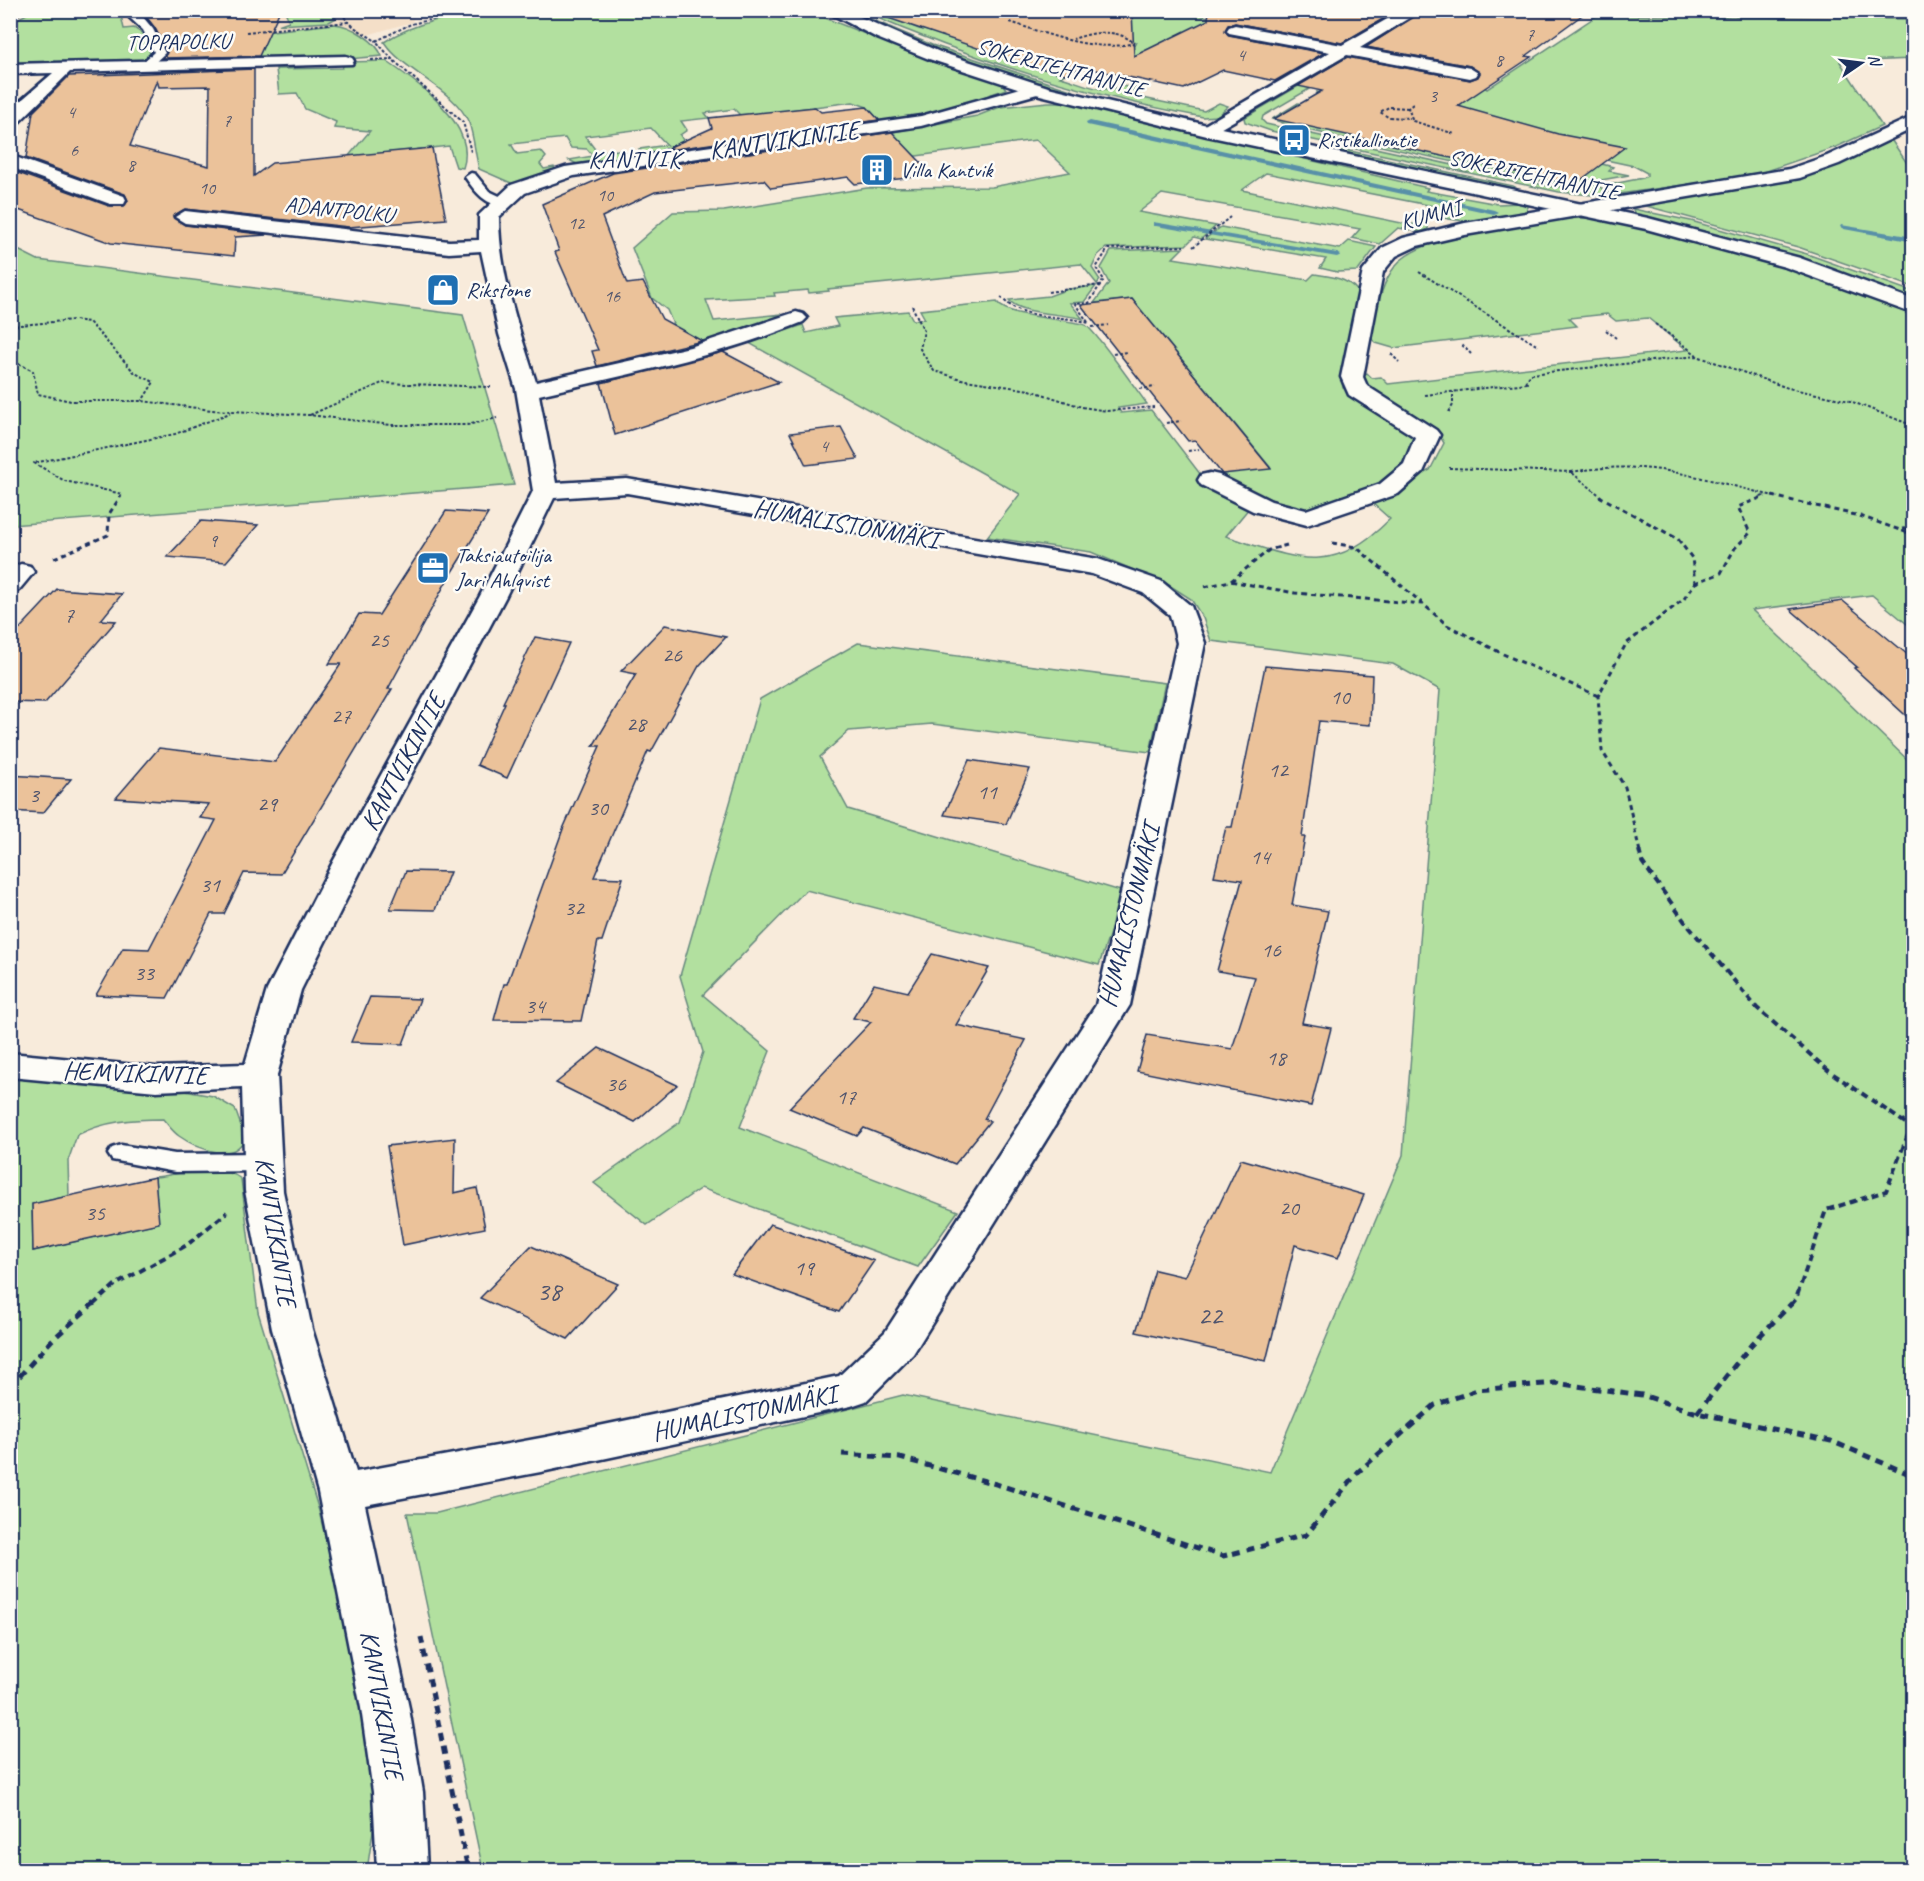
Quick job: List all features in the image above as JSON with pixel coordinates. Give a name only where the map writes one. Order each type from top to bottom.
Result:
[{"type":"street","name":"SOKERITEHTAANTIE","points":[[831,10],[870,31],[958,64],[1035,88],[1205,130],[1658,226],[1777,258],[1914,308]]},
{"type":"street","points":[[1205,130],[1414,10]]},
{"type":"street","points":[[1235,30],[1470,73]]},
{"type":"street","name":"TOPPAPOLKU","points":[[10,69],[346,61]]},
{"type":"street","points":[[10,121],[24,106],[58,80],[66,67]]},
{"type":"street","name":"KANTVIKINTIE","points":[[509,196],[570,171],[921,121],[974,108],[1035,88]]},
{"type":"street","points":[[1581,209],[1793,174],[1833,160],[1914,121]]},
{"type":"street","points":[[10,160],[33,171],[117,200]]},
{"type":"street","points":[[509,196],[489,215],[489,245],[510,333],[530,399],[545,491]]},
{"type":"street","name":"KUMMI","points":[[1374,401],[1357,390],[1352,377],[1373,272],[1389,252],[1410,242],[1581,209]]},
{"type":"street","name":"ADANTPOLKU","points":[[185,218],[449,247],[489,245]]},
{"type":"street","points":[[530,399],[769,330],[796,318]]},
{"type":"street","points":[[1210,480],[1262,506],[1307,518],[1389,489],[1415,467],[1428,435],[1374,401]]},
{"type":"street","name":"HUMALISTONMÄKI","points":[[340,1492],[546,1454],[851,1390],[899,1343],[1113,1005],[1191,643],[1182,612],[1152,587],[1098,567],[627,486],[545,491]]},
{"type":"street","name":"KANTVIKINTIE","points":[[402,1870],[398,1792],[385,1708],[340,1492],[292,1329],[263,1176],[259,1075],[284,990],[350,860],[493,596],[545,491]]},
{"type":"street","name":"HEMVIKINTIE","points":[[10,1065],[156,1079],[259,1075]]},
{"type":"lane","points":[[132,10],[134,16],[148,29],[160,53],[147,64]]},
{"type":"lane","points":[[471,177],[484,194],[509,196]]},
{"type":"lane","points":[[121,1154],[263,1176]]},
{"type":"path","points":[[10,20],[26,10]]},
{"type":"path","points":[[337,10],[348,22],[376,41],[392,59],[463,122],[474,169],[509,196]]},
{"type":"path","points":[[376,41],[398,29],[417,23],[475,10]]},
{"type":"path","points":[[243,33],[348,22]]},
{"type":"path","points":[[1010,22],[1072,39],[1117,46],[1134,43],[1128,38],[1101,33],[1072,39]]},
{"type":"path","points":[[1413,104],[1408,108],[1389,107],[1380,112],[1388,117],[1411,118],[1428,127],[1455,134]]},
{"type":"path","points":[[1408,108],[1411,118]]},
{"type":"path","points":[[1193,247],[1230,218]]},
{"type":"path","points":[[1001,297],[1005,303],[1020,311],[1063,316],[1089,323],[1075,304],[1089,303],[1104,280],[1096,268],[1108,249],[1184,246]]},
{"type":"path","points":[[1380,263],[1430,277],[1538,346]]},
{"type":"path","points":[[1048,292],[1100,285]]},
{"type":"path","points":[[912,306],[924,331],[921,349],[934,371],[965,380],[1030,390],[1099,410],[1154,407]]},
{"type":"path","points":[[10,326],[74,320],[89,322],[135,373],[154,382],[142,401]]},
{"type":"path","points":[[1655,324],[1697,356],[1788,388],[1850,401],[1914,426]]},
{"type":"path","points":[[1092,327],[1108,325]]},
{"type":"path","points":[[1606,330],[1616,338]]},
{"type":"path","points":[[1462,345],[1471,354]]},
{"type":"path","points":[[1113,354],[1127,352]]},
{"type":"path","points":[[1390,353],[1399,362]]},
{"type":"path","points":[[1374,401],[1527,383],[1525,382],[1531,374],[1697,356]]},
{"type":"path","points":[[10,359],[33,371],[38,394],[71,401],[142,401],[234,411],[309,415],[391,425],[434,426],[467,425],[492,418],[530,399]]},
{"type":"path","points":[[309,415],[382,383],[530,399]]},
{"type":"path","points":[[1140,389],[1155,387]]},
{"type":"path","points":[[16,578],[108,535],[109,514],[122,494],[65,481],[34,463],[175,434],[234,411]]},
{"type":"path","points":[[1166,423],[1181,421]]},
{"type":"path","points":[[1415,467],[1571,472],[1600,466],[1646,468],[1696,474],[1766,495],[1862,515],[1914,536]]},
{"type":"path","points":[[1571,472],[1593,492],[1678,539],[1692,558],[1695,583]]},
{"type":"path","points":[[1697,1413],[1751,1345],[1796,1299],[1826,1210],[1886,1191],[1912,1128],[1829,1071],[1757,1008],[1685,922],[1642,862],[1625,787],[1602,751],[1597,712],[1598,696],[1626,644],[1684,599],[1695,583],[1720,573],[1735,548],[1750,532],[1738,507],[1766,495]]},
{"type":"path","points":[[1901,530],[1914,528]]},
{"type":"path","points":[[1322,541],[1356,547],[1447,625],[1503,654],[1598,696]]},
{"type":"path","points":[[1289,544],[1269,550],[1230,581],[1294,593],[1423,604]]},
{"type":"path","points":[[10,1387],[51,1341],[116,1285],[187,1245],[263,1176]]},
{"type":"path","points":[[842,1454],[900,1458],[996,1484],[1223,1556],[1306,1535],[1358,1472],[1435,1405],[1477,1390],[1555,1383],[1642,1395],[1697,1413],[1831,1441],[1914,1476]]},
{"type":"path","points":[[418,1626],[429,1670],[468,1870]]},
{"type":"shaded area","points":[[120,11],[417,11],[412,22],[367,35],[211,54],[150,56],[148,37],[124,29]]},
{"type":"green space","points":[[1180,10],[1212,18],[1178,83],[983,23],[1133,46],[1137,42],[1130,40],[1108,11]]},
{"type":"green space","points":[[32,11],[120,11],[124,29],[134,28],[148,37],[150,56],[146,60],[11,65],[10,23]]},
{"type":"green space","points":[[285,11],[328,11],[336,18],[329,22],[278,25],[289,21]]},
{"type":"green space","points":[[490,11],[808,11],[930,60],[1002,84],[1006,89],[933,115],[839,129],[831,126],[878,119],[867,107],[853,102],[767,113],[810,129],[811,132],[761,139],[754,135],[759,134],[734,109],[705,113],[709,118],[681,121],[687,130],[680,135],[684,142],[739,138],[741,142],[644,155],[639,149],[667,145],[651,128],[585,136],[597,152],[619,150],[629,155],[579,165],[569,160],[593,156],[587,149],[571,148],[565,138],[511,144],[517,154],[541,151],[546,157],[540,164],[544,169],[554,167],[556,170],[518,186],[479,169],[471,128],[462,111],[442,91],[404,63],[384,42],[422,24],[449,17]]},
{"type":"green space","points":[[845,11],[852,11],[932,45],[1074,91],[1068,92],[951,56]]},
{"type":"green space","points":[[861,11],[874,11],[919,29],[944,34],[1065,74],[1060,77],[1089,86],[1111,89],[1126,86],[1135,88],[1129,95],[1204,111],[1219,103],[1228,106],[1217,116],[1203,117],[1072,87],[986,60]]},
{"type":"green space","points":[[1598,15],[1913,19],[1913,59],[1840,62],[1882,126],[1836,147],[1754,175],[1619,194],[1608,185],[1643,178],[1647,176],[1647,173],[1634,166],[1532,144],[1468,126],[1435,73],[1359,59],[1353,63],[1342,61],[1358,55],[1470,75],[1487,89]]},
{"type":"green space","points":[[334,24],[348,27],[362,35],[379,50],[382,56],[348,59],[349,55],[163,61],[161,58],[167,53],[254,33]]},
{"type":"green space","points":[[386,61],[428,92],[453,120],[462,136],[465,152],[463,168],[456,167],[449,146],[367,155],[341,165],[370,131],[334,128],[336,122],[305,109],[297,93],[279,94],[276,69],[342,68],[346,62]]},
{"type":"green space","points":[[1300,85],[1316,85],[1263,116],[1262,120],[1266,124],[1553,187],[1597,185],[1609,193],[1592,195],[1559,192],[1271,131],[1245,122],[1244,118]]},
{"type":"green space","points":[[1317,92],[1373,103],[1613,167],[1609,171],[1629,175],[1574,185],[1555,184],[1294,127],[1272,119],[1298,103],[1321,108]]},
{"type":"green space","points":[[1065,102],[1428,188],[1426,191],[1498,204],[1521,203],[1528,207],[1526,211],[1501,218],[1463,221],[1425,213],[1433,206],[1266,173],[1242,190],[1411,225],[1420,221],[1428,225],[1428,229],[1422,232],[1398,228],[1380,244],[1352,238],[1360,229],[1162,194],[1139,212],[1216,226],[1201,239],[1194,237],[1186,245],[1106,248],[1098,255],[1092,268],[1100,280],[1097,284],[1081,264],[828,289],[829,291],[809,293],[808,290],[774,293],[775,296],[706,300],[714,321],[782,314],[769,323],[691,347],[681,343],[667,310],[652,298],[632,248],[673,212],[724,211],[867,188],[992,187],[1070,172],[1036,140],[909,157],[877,135],[977,116],[1000,107]]},
{"type":"green space","points":[[1890,138],[1913,172],[1913,287],[1798,247],[1639,204],[1779,182],[1830,167]]},
{"type":"green space","points":[[1341,149],[1515,187],[1509,189],[1339,151]]},
{"type":"green space","points":[[1633,209],[1691,221],[1807,254],[1913,292],[1913,300],[1814,263],[1642,216],[1634,213]]},
{"type":"green space","points":[[1593,218],[1675,235],[1755,258],[1913,315],[1913,596],[1908,595],[1913,605],[1913,629],[1872,595],[1752,610],[1913,765],[1913,1870],[483,1870],[407,1513],[437,1513],[903,1395],[1270,1472],[1403,1155],[1440,690],[1393,664],[1211,641],[1203,618],[1191,599],[1169,585],[1091,552],[987,537],[1020,494],[749,343],[803,325],[806,333],[838,326],[834,318],[908,311],[913,320],[925,319],[920,310],[997,302],[1012,311],[1085,325],[1106,348],[1147,404],[1118,408],[1121,413],[1151,410],[1207,483],[1250,507],[1226,536],[1294,556],[1313,558],[1331,556],[1349,550],[1369,538],[1390,519],[1371,502],[1430,470],[1444,443],[1437,431],[1365,386],[1362,379],[1367,373],[1372,378],[1381,377],[1388,384],[1687,350],[1648,318],[1616,321],[1607,314],[1569,318],[1577,326],[1393,348],[1376,343],[1371,338],[1379,300],[1390,273],[1410,253],[1459,235],[1488,229],[1548,220]]},
{"type":"green space","points":[[1221,227],[1340,249],[1349,241],[1376,247],[1358,271],[1337,272],[1320,268],[1326,259],[1205,239]]},
{"type":"green space","points":[[10,246],[38,260],[463,315],[514,485],[11,525]]},
{"type":"green space","points":[[1183,248],[1173,258],[1308,280],[1314,274],[1321,275],[1341,279],[1352,285],[1361,296],[1341,376],[1343,388],[1421,433],[1408,464],[1366,492],[1299,513],[1229,490],[1222,474],[1270,467],[1132,299],[1094,303],[1109,283],[1101,268],[1111,251]]},
{"type":"green space","points":[[1096,286],[1084,302],[1070,303],[1083,319],[1033,311],[1015,305],[1009,300],[1049,296],[1068,289]]},
{"type":"green space","points":[[858,643],[1165,683],[1150,752],[932,724],[849,731],[820,757],[848,809],[1124,892],[1099,965],[806,890],[703,995],[770,1051],[740,1127],[958,1211],[918,1267],[701,1188],[647,1225],[594,1183],[680,1122],[703,1052],[680,976],[760,699]]},
{"type":"green space","points":[[11,1076],[179,1090],[213,1096],[235,1109],[245,1137],[233,1150],[224,1152],[215,1152],[186,1141],[163,1119],[119,1122],[87,1130],[77,1135],[68,1161],[69,1196],[32,1204],[33,1251],[158,1223],[155,1177],[211,1170],[232,1174],[241,1179],[258,1312],[319,1511],[369,1723],[375,1818],[367,1870],[10,1870]]},
{"type":"building","points":[[141,10],[280,10],[259,56],[163,58],[167,52],[155,28]]},
{"type":"building","points":[[886,10],[1132,10],[1134,56],[1208,20],[1209,10],[1398,10],[1342,43],[1235,23],[1228,25],[1225,31],[1229,35],[1324,53],[1275,81],[1223,70],[1184,89],[1082,67],[1066,74],[1031,66],[885,17]]},
{"type":"building","points":[[1424,10],[1589,10],[1526,56],[1531,57],[1458,106],[1558,134],[1625,147],[1574,185],[1274,119],[1322,91],[1298,86],[1347,57],[1470,80],[1478,77],[1480,73],[1470,66],[1366,47]]},
{"type":"building","points":[[254,69],[254,176],[272,163],[432,148],[446,219],[349,227],[185,209],[173,216],[185,225],[267,235],[235,237],[234,256],[111,243],[10,207],[10,170],[109,206],[124,206],[128,201],[125,194],[26,158],[33,112],[69,76]],"holes":[[[157,80],[159,87],[210,86],[209,166],[130,146]]]},
{"type":"building","points":[[815,107],[821,112],[867,107],[879,120],[661,151],[712,128],[709,118]]},
{"type":"building","points":[[892,132],[933,175],[855,184],[848,177],[771,188],[764,180],[655,192],[602,217],[627,284],[643,282],[662,319],[702,341],[597,366],[592,351],[598,350],[555,252],[559,251],[542,204],[613,173]]},
{"type":"building","points":[[1132,299],[1271,469],[1222,474],[1195,440],[1188,441],[1081,305]]},
{"type":"building","points":[[723,352],[779,382],[615,435],[601,383]]},
{"type":"building","points":[[841,427],[858,459],[806,465],[790,433]]},
{"type":"building","points":[[446,511],[488,514],[450,575],[388,689],[392,689],[281,874],[244,873],[224,914],[211,914],[167,998],[96,995],[123,948],[149,949],[216,820],[200,818],[209,804],[116,798],[159,748],[275,762],[341,664],[329,664],[359,614],[379,615]]},
{"type":"building","points":[[201,521],[258,525],[226,562],[167,557]]},
{"type":"building","points":[[57,589],[122,594],[101,620],[116,621],[45,703],[10,702],[10,639]]},
{"type":"building","points":[[1843,601],[1914,660],[1914,723],[1854,668],[1857,667],[1790,609]]},
{"type":"building","points":[[665,625],[726,637],[699,666],[651,752],[648,751],[594,877],[623,878],[602,941],[598,941],[581,1021],[494,1020],[504,984],[507,984],[563,829],[600,746],[593,746],[636,674],[621,671]]},
{"type":"building","points":[[535,637],[569,643],[507,778],[477,765],[505,703],[503,703]]},
{"type":"building","points":[[1265,666],[1372,675],[1370,725],[1319,721],[1302,837],[1305,837],[1292,905],[1328,911],[1302,1023],[1331,1028],[1311,1106],[1137,1071],[1147,1035],[1232,1049],[1255,977],[1217,971],[1242,880],[1214,876],[1226,827],[1232,827]]},
{"type":"building","points":[[969,760],[1030,769],[1006,824],[944,815]]},
{"type":"building","points":[[10,775],[71,779],[43,813],[10,811]]},
{"type":"building","points":[[406,871],[450,872],[435,910],[390,909]]},
{"type":"building","points":[[932,954],[989,968],[956,1025],[1026,1040],[984,1119],[990,1121],[955,1164],[864,1128],[857,1136],[789,1108],[871,1022],[853,1018],[874,984],[908,992]]},
{"type":"building","points":[[370,997],[420,999],[403,1044],[351,1042]]},
{"type":"building","points":[[599,1048],[677,1085],[635,1122],[556,1083]]},
{"type":"building","points":[[455,1138],[454,1193],[477,1188],[485,1228],[403,1245],[387,1146]]},
{"type":"building","points":[[1241,1159],[1364,1195],[1338,1258],[1295,1245],[1266,1361],[1136,1332],[1155,1270],[1185,1277]]},
{"type":"building","points":[[155,1177],[159,1223],[33,1251],[32,1204]]},
{"type":"building","points":[[770,1224],[874,1261],[839,1312],[732,1274]]},
{"type":"building","points":[[531,1246],[618,1284],[568,1339],[480,1298]]},
{"type":"waterway","points":[[1090,123],[1494,212]]},
{"type":"waterway","points":[[1156,224],[1337,255]]},
{"type":"waterway","points":[[1844,227],[1914,240]]},
{"type":"place","name":"Ristikalliontie","points":[[1294,140]]},
{"type":"place","name":"Villa Kantvik","points":[[877,170]]},
{"type":"place","name":"Rikstone","points":[[443,290]]},
{"type":"place","name":"Taksiautoilija Jari Ahlqvist","points":[[433,568]]},
{"type":"district","name":"KANTVIK","points":[[635,159]]}]
